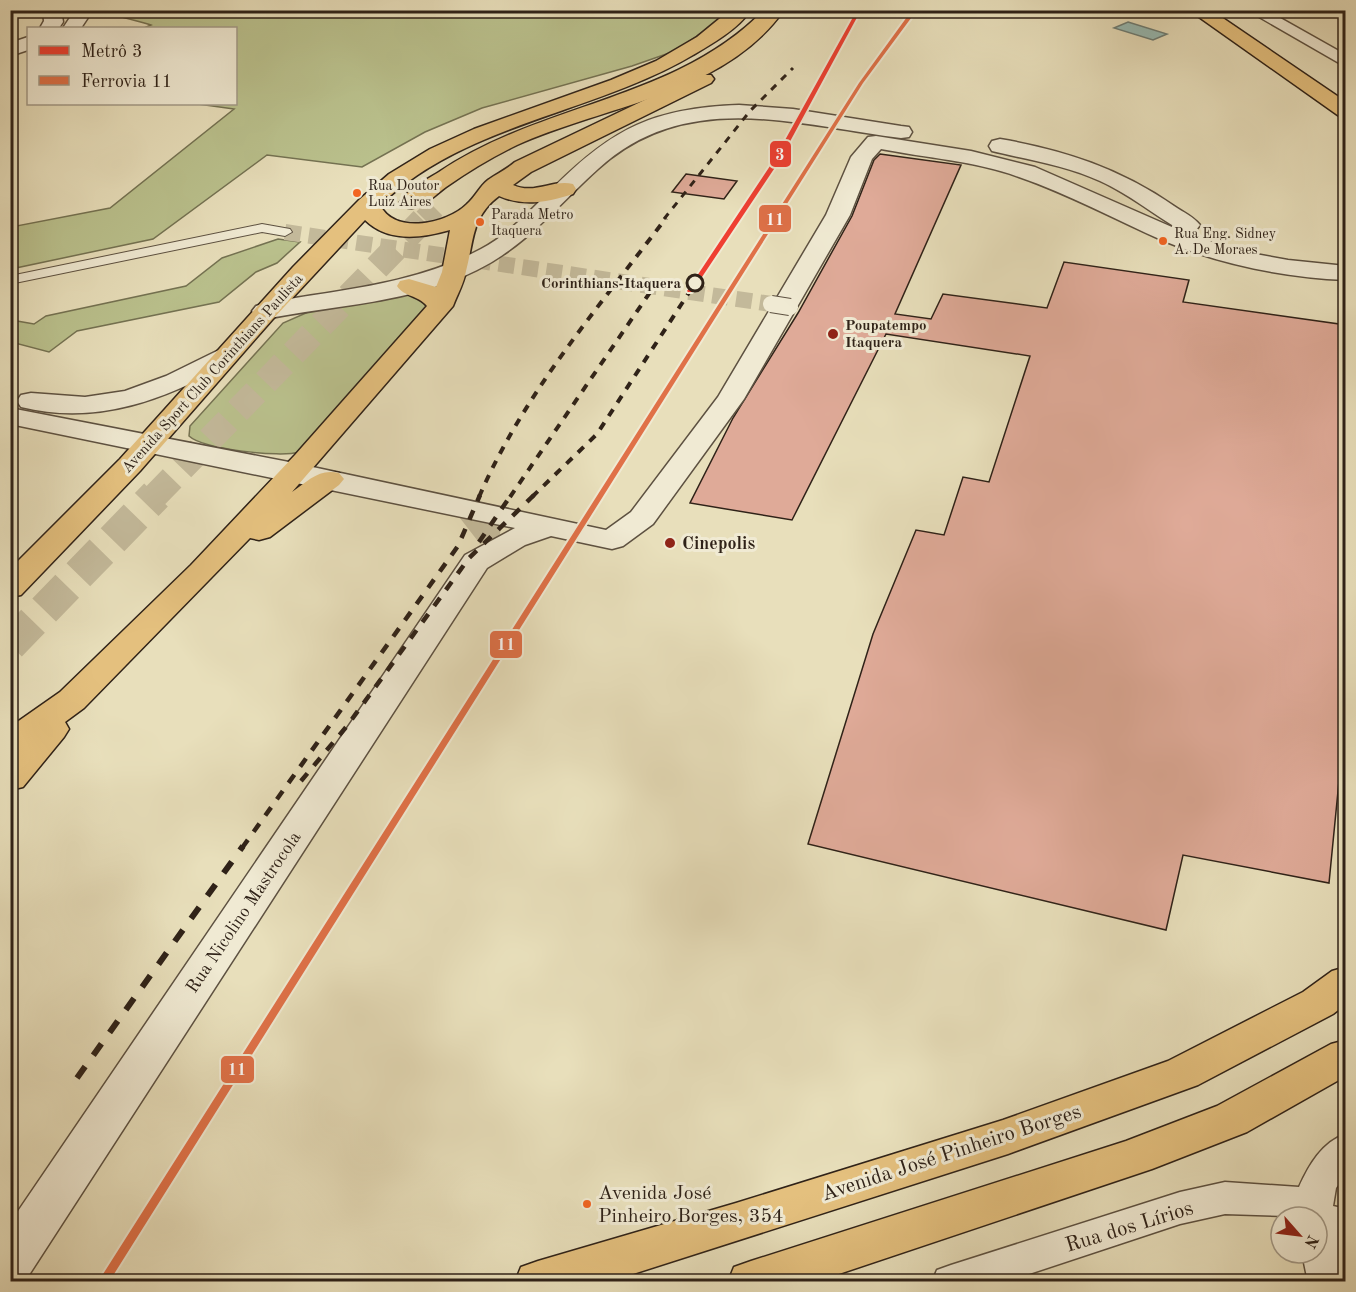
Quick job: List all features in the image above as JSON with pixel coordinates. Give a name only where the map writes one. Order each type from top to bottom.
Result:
[{"type":"main road","name":"Avenida Sport Club Corinthians Paulista","points":[[10,588],[150,443],[223,356],[265,311],[368,204],[398,179],[464,142],[660,67],[707,41],[742,10]]},
{"type":"main road","points":[[707,41],[739,22],[751,10]]},
{"type":"main road","points":[[525,134],[626,99],[697,70],[746,41],[776,10]]},
{"type":"main road","points":[[368,204],[371,216],[376,221],[406,230],[443,226],[464,217],[496,184],[543,157],[704,79],[758,43],[790,10]]},
{"type":"main road","points":[[1198,10],[1346,112]]},
{"type":"main road","points":[[1217,10],[1346,95]]},
{"type":"main road","points":[[411,202],[473,159],[640,81],[660,67]]},
{"type":"main road","points":[[435,208],[463,181],[521,147],[704,79]]},
{"type":"main road","points":[[496,184],[512,195],[522,197],[544,195],[565,189]]},
{"type":"main road","points":[[10,744],[72,700],[201,572],[294,472],[440,306],[454,272],[460,233],[472,211]]},
{"type":"main road","points":[[409,286],[430,293],[440,306]]},
{"type":"main road","points":[[201,572],[233,552],[329,479]]},
{"type":"main road","points":[[10,778],[63,715],[72,700]]},
{"type":"main road","name":"Avenida José Pinheiro Borges","points":[[538,1281],[736,1223],[1008,1136],[1183,1073],[1318,1003],[1346,982]]},
{"type":"main road","points":[[751,1281],[809,1273],[1158,1148],[1232,1119],[1346,1056]]},
{"type":"street","points":[[50,27],[54,22],[52,10]]},
{"type":"street","points":[[73,27],[80,16],[78,10]]},
{"type":"street","points":[[1254,10],[1342,59]]},
{"type":"street","points":[[10,50],[27,43]]},
{"type":"street","points":[[10,60],[27,53]]},
{"type":"street","points":[[265,311],[409,286],[454,272],[494,252],[534,222],[565,189],[615,144],[643,128],[686,116],[723,111],[786,116],[1020,148],[1055,156],[1118,181],[1195,230],[1227,243],[1299,259],[1346,262]]},
{"type":"street","points":[[10,416],[329,479],[552,525],[612,540],[642,518],[730,399],[838,215],[862,157],[876,142],[972,158],[1029,172],[1197,245],[1290,268],[1346,273]]},
{"type":"street","points":[[1029,172],[1026,166],[1029,160],[1055,156]]},
{"type":"street","points":[[1078,192],[1094,195],[1115,192],[1119,188],[1118,181]]},
{"type":"street","points":[[10,280],[262,228],[285,232]]},
{"type":"street","points":[[771,304],[790,307]]},
{"type":"street","points":[[10,398],[72,405],[126,402],[163,389],[223,356]]},
{"type":"street","points":[[458,506],[470,531],[477,561]]},
{"type":"street","name":"Rua Nicolino Mastrocola","points":[[10,1263],[477,561],[514,539],[552,525]]},
{"type":"street","points":[[1315,1205],[1314,1191],[1339,1164]]},
{"type":"street","name":"Rua dos Lírios","points":[[951,1281],[1180,1208],[1225,1198],[1269,1208]]},
{"type":"street","name":"Rua dos Lírios","points":[[1329,1221],[1346,1225]]},
{"type":"street","points":[[1324,1265],[1327,1281]]},
{"type":"green space","points":[[108,11],[733,11],[675,51],[632,66],[482,108],[425,132],[362,167],[267,155],[153,239],[11,269],[11,227],[110,208],[234,109],[205,105],[237,105],[237,27],[146,27],[151,25]]},
{"type":"green space","points":[[278,239],[300,242],[277,263],[256,272],[219,302],[77,331],[49,352],[11,342],[11,320],[34,324],[46,316],[186,286],[222,258]]},
{"type":"green space","points":[[407,294],[416,295],[429,304],[299,452],[276,454],[243,451],[210,445],[189,436],[190,426],[283,323],[315,309]]},
{"type":"water","points":[[1128,22],[1167,34],[1153,40],[1114,28]]},
{"type":"building","points":[[880,154],[961,165],[895,314],[931,319],[943,294],[1047,308],[1064,262],[1189,280],[1183,302],[1346,325],[1343,388],[1346,389],[1346,783],[1339,781],[1329,883],[1183,855],[1166,930],[808,844],[873,634],[916,530],[944,535],[963,477],[989,482],[1030,356],[886,334],[792,520],[690,503],[733,418],[798,313],[852,216],[874,160]]},
{"type":"building","points":[[686,174],[737,181],[724,199],[672,192]]},
{"type":"tunnel","points":[[425,218],[435,208]]},
{"type":"tunnel","points":[[154,497],[425,218]]},
{"type":"tunnel","points":[[285,232],[771,304]]},
{"type":"tunnel","points":[[10,645],[156,495]]},
{"type":"tunnel","points":[[470,531],[484,525],[494,526],[510,529],[514,539]]},
{"type":"railway","points":[[664,219],[750,111],[793,68]]},
{"type":"railway","points":[[479,497],[497,459],[540,387],[589,318],[666,218]]},
{"type":"railway","points":[[510,497],[655,285]]},
{"type":"railway","points":[[532,497],[597,434],[690,291]]},
{"type":"railway","points":[[242,848],[458,546],[480,495]]},
{"type":"railway","points":[[479,542],[511,495]]},
{"type":"railway","points":[[301,781],[347,726],[469,558],[534,495]]},
{"type":"railway","points":[[77,1078],[243,846]]},
{"type":"metro line","name":"3","points":[[690,291],[777,160],[859,10]]},
{"type":"rail line","name":"11","points":[[103,1282],[861,83],[915,10]]},
{"type":"place","name":"Rua Doutor Luiz Aires","points":[[357,193]]},
{"type":"place","name":"Parada Metro Itaquera","points":[[480,222]]},
{"type":"place","name":"Rua Eng. Sidney A. De Moraes","points":[[1163,241]]},
{"type":"place","name":"Corinthians-Itaquera","points":[[695,283]]},
{"type":"place","name":"Poupatempo Itaquera","points":[[833,334]]},
{"type":"place","name":"Cinepolis","points":[[670,543]]},
{"type":"place","name":"Avenida José Pinheiro Borges, 354","points":[[587,1204]]}]
